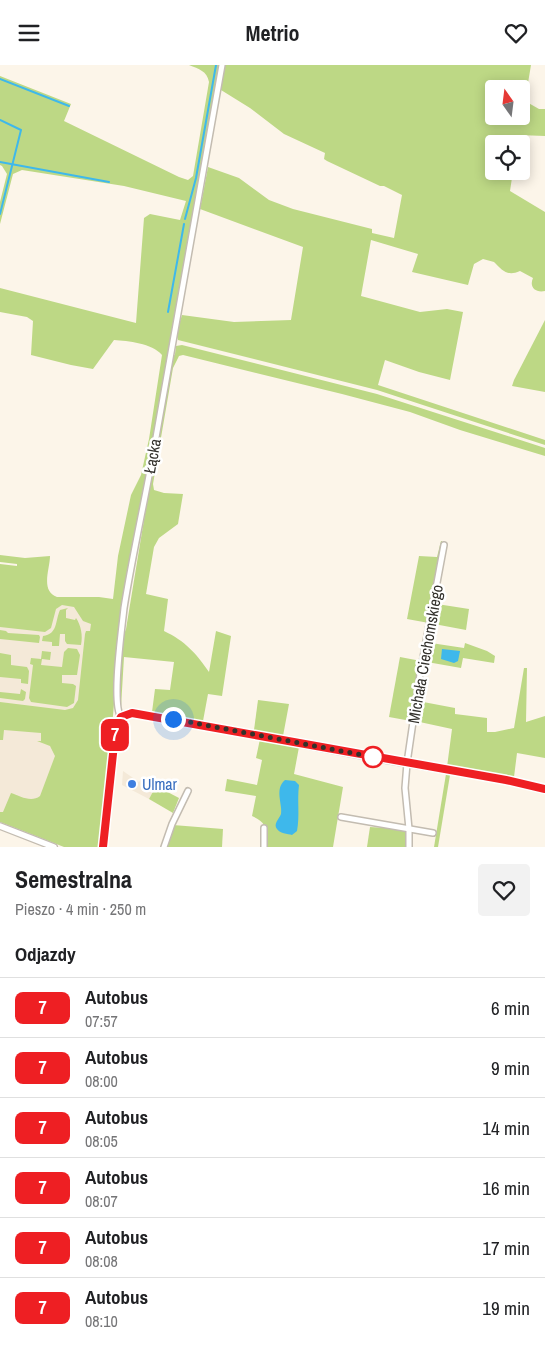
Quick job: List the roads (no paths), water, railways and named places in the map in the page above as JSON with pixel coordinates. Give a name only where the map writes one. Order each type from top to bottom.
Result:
[{"type":"street","name":"Łącka","points":[[104,847],[115,729],[121,717],[118,708],[117,690],[129,577],[222,65]]},
{"type":"street","name":"Michała Ciechomskiego","points":[[409,847],[405,788],[407,763],[420,674],[444,545]]},
{"type":"street","points":[[121,717],[129,713],[137,713],[506,780],[545,789]]},
{"type":"street","points":[[164,847],[172,824],[188,791]]},
{"type":"street","points":[[341,817],[433,833]]},
{"type":"street","points":[[0,826],[54,847]]},
{"type":"street","points":[[264,828],[264,847]]},
{"type":"water","points":[[442,649],[460,651],[458,661],[454,663],[441,659]]},
{"type":"water","points":[[285,780],[295,781],[299,785],[298,825],[297,831],[292,835],[280,831],[276,825],[281,814],[279,792]]},
{"type":"waterway","points":[[185,219],[196,178],[216,65]]},
{"type":"waterway","points":[[0,79],[69,106]]},
{"type":"waterway","points":[[0,120],[21,130],[0,214]]},
{"type":"waterway","points":[[0,162],[109,182]]},
{"type":"waterway","points":[[168,312],[184,224]]},
{"type":"place","name":"Ulmar","points":[[132,784]]}]
